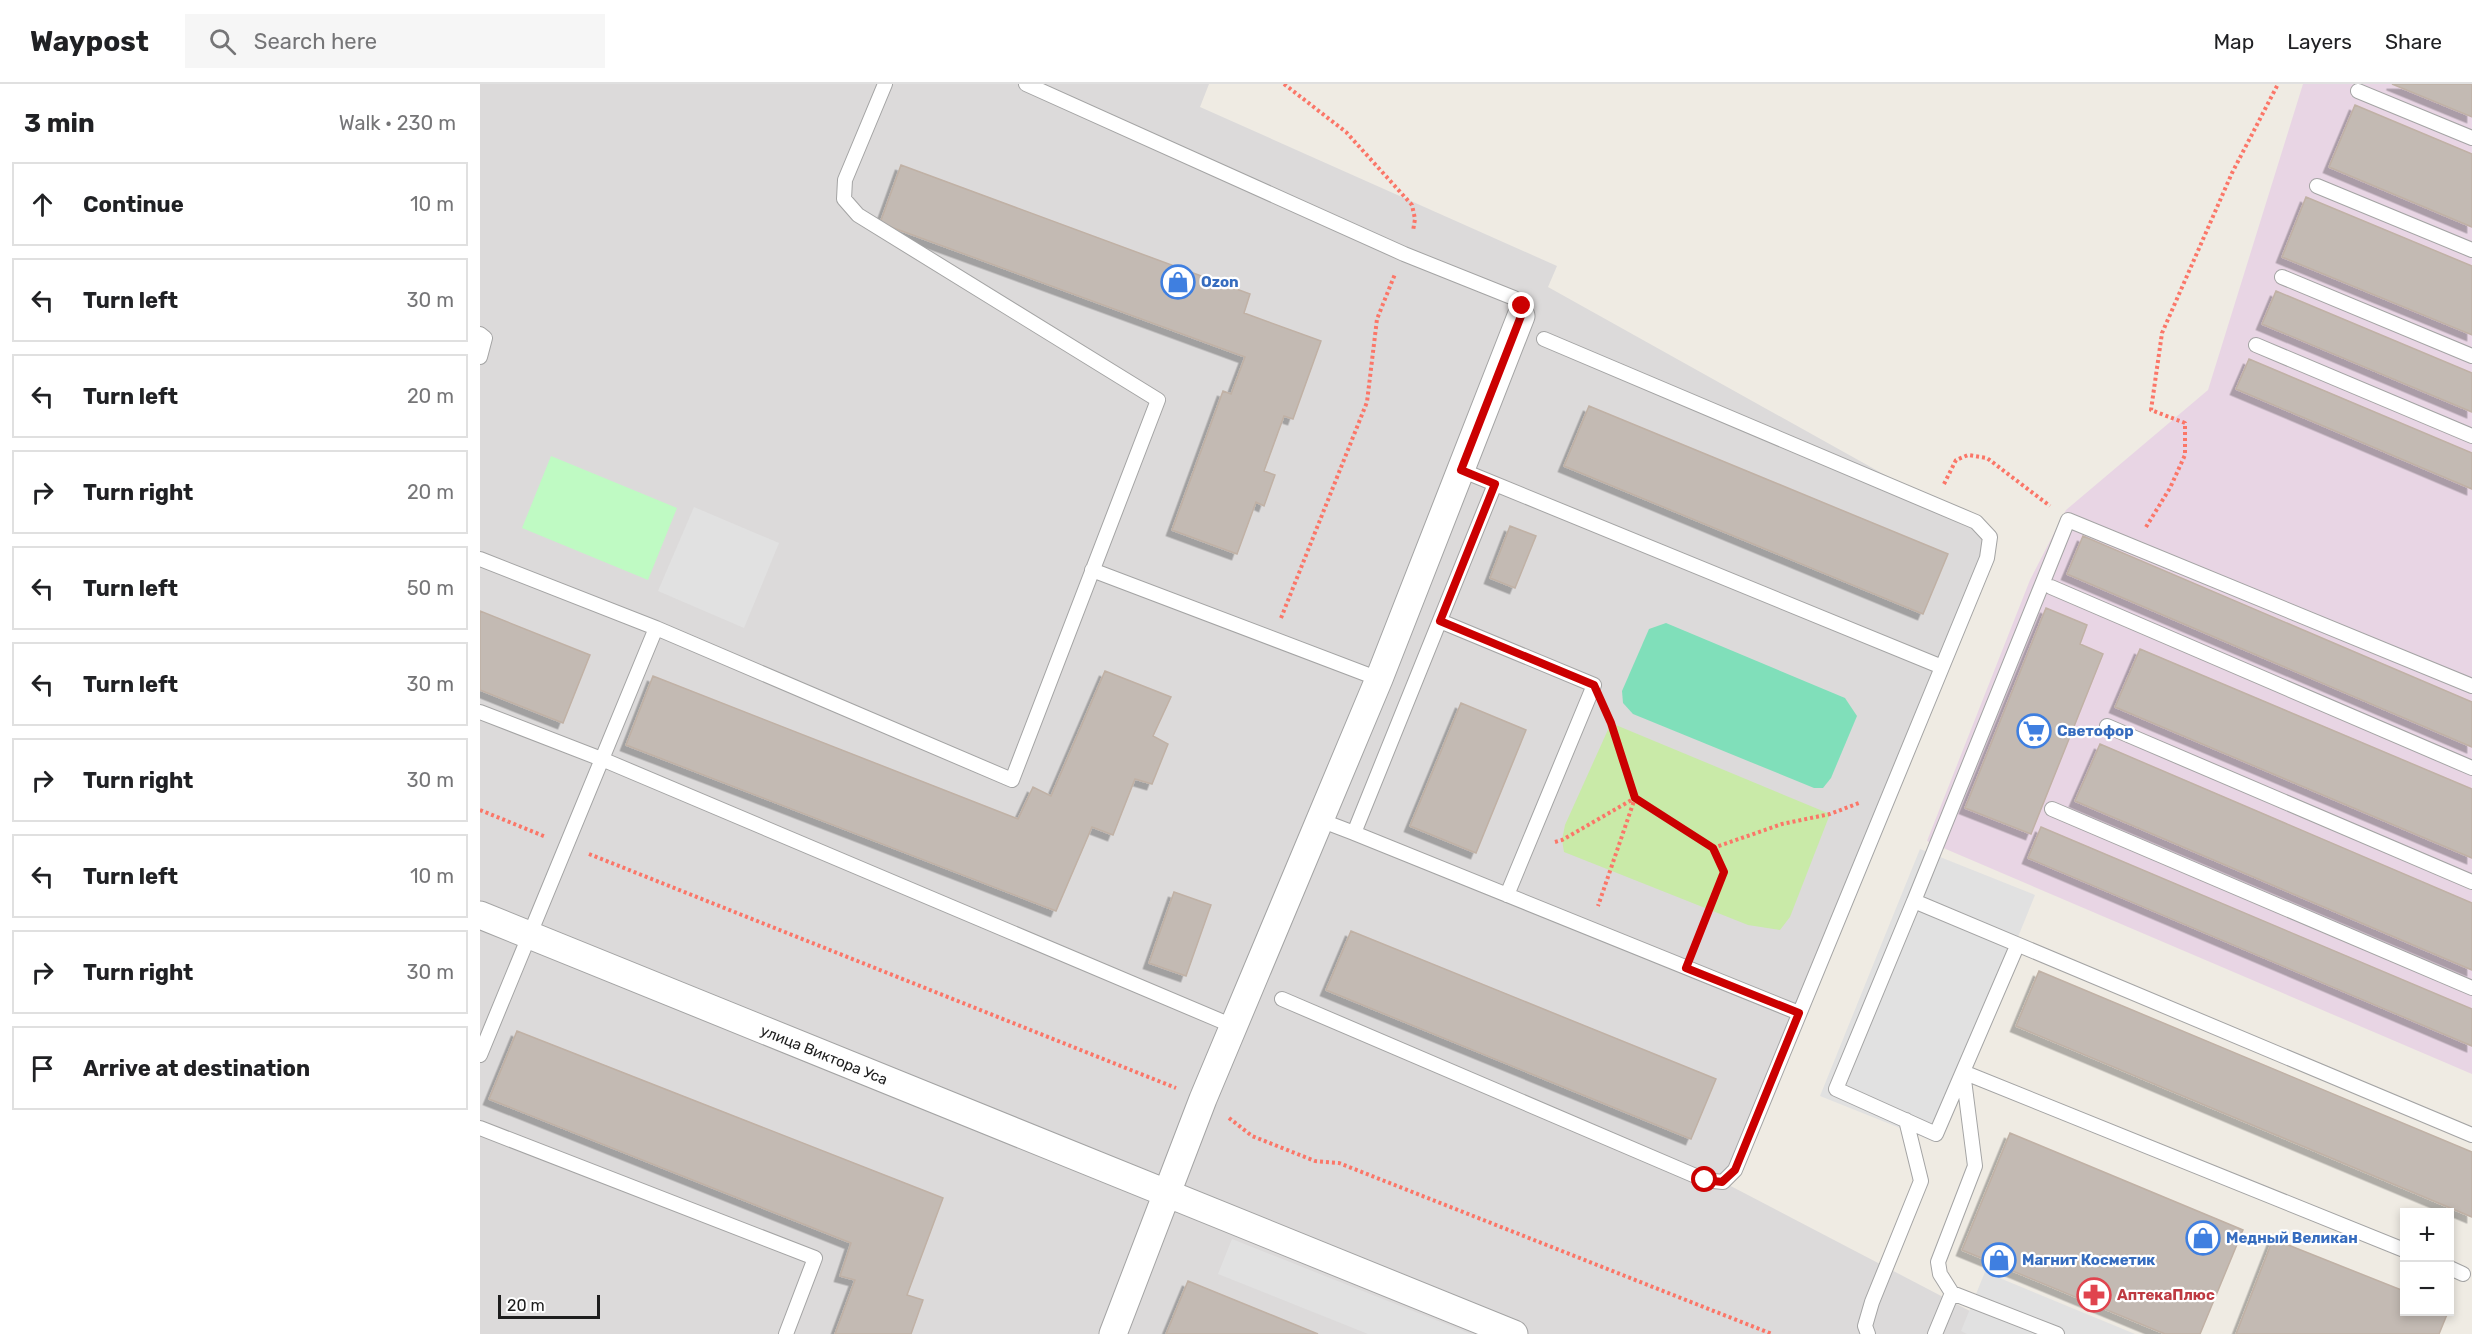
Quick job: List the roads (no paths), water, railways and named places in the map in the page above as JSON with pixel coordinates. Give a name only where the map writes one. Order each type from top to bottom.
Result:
[{"type":"street","points":[[1113,1334],[1203,1099],[1379,679],[1521,316]]},
{"type":"street","name":"улица Виктора Уса","points":[[480,915],[1514,1334]]},
{"type":"lane","points":[[480,559],[656,628],[1012,780],[1158,400],[858,215],[844,199],[845,180],[885,84]]},
{"type":"lane","points":[[1026,84],[1404,254],[1514,298],[1522,306],[1521,316]]},
{"type":"lane","points":[[2358,91],[2472,138]]},
{"type":"lane","points":[[2317,186],[2472,250]]},
{"type":"lane","points":[[2282,277],[2472,356]]},
{"type":"lane","points":[[480,334],[485,338],[480,357]]},
{"type":"lane","points":[[1282,999],[1705,1180],[1722,1182],[1735,1170],[1987,558],[1990,537],[1976,522],[1545,339]]},
{"type":"lane","points":[[2256,345],[2472,436]]},
{"type":"lane","points":[[1461,470],[1942,667]]},
{"type":"lane","points":[[1354,833],[1495,484]]},
{"type":"lane","points":[[2017,945],[1936,1134],[1836,1089],[2068,520],[2472,686]]},
{"type":"lane","points":[[1092,570],[1379,679]]},
{"type":"lane","points":[[2051,588],[2472,768]]},
{"type":"lane","points":[[1440,621],[1594,685],[1507,895]]},
{"type":"lane","points":[[480,1055],[604,760],[656,628]]},
{"type":"lane","points":[[480,712],[604,760],[1233,1026]]},
{"type":"lane","points":[[2106,726],[2472,882]]},
{"type":"lane","points":[[2052,809],[2472,988]]},
{"type":"lane","points":[[1320,820],[1799,1013]]},
{"type":"lane","points":[[1914,901],[2472,1136]]},
{"type":"lane","points":[[1963,1072],[2400,1248]]},
{"type":"lane","points":[[1963,1072],[1975,1166],[1938,1262],[1940,1274],[1952,1293],[2057,1334]]},
{"type":"lane","points":[[1868,1334],[1865,1326],[1872,1302],[1921,1181],[1906,1120]]},
{"type":"lane","points":[[480,1128],[815,1258],[786,1334]]},
{"type":"lane","points":[[2454,1270],[2463,1274]]},
{"type":"lane","points":[[1935,1334],[1952,1293]]},
{"type":"place","name":"Ozon","points":[[1178,282]]},
{"type":"place","name":"Светофор","points":[[2034,731]]},
{"type":"place","name":"Медный Великан","points":[[2203,1238]]},
{"type":"place","name":"Магнит Косметик","points":[[1999,1260]]},
{"type":"place","name":"АптекаПлюс","points":[[2094,1295]]}]
